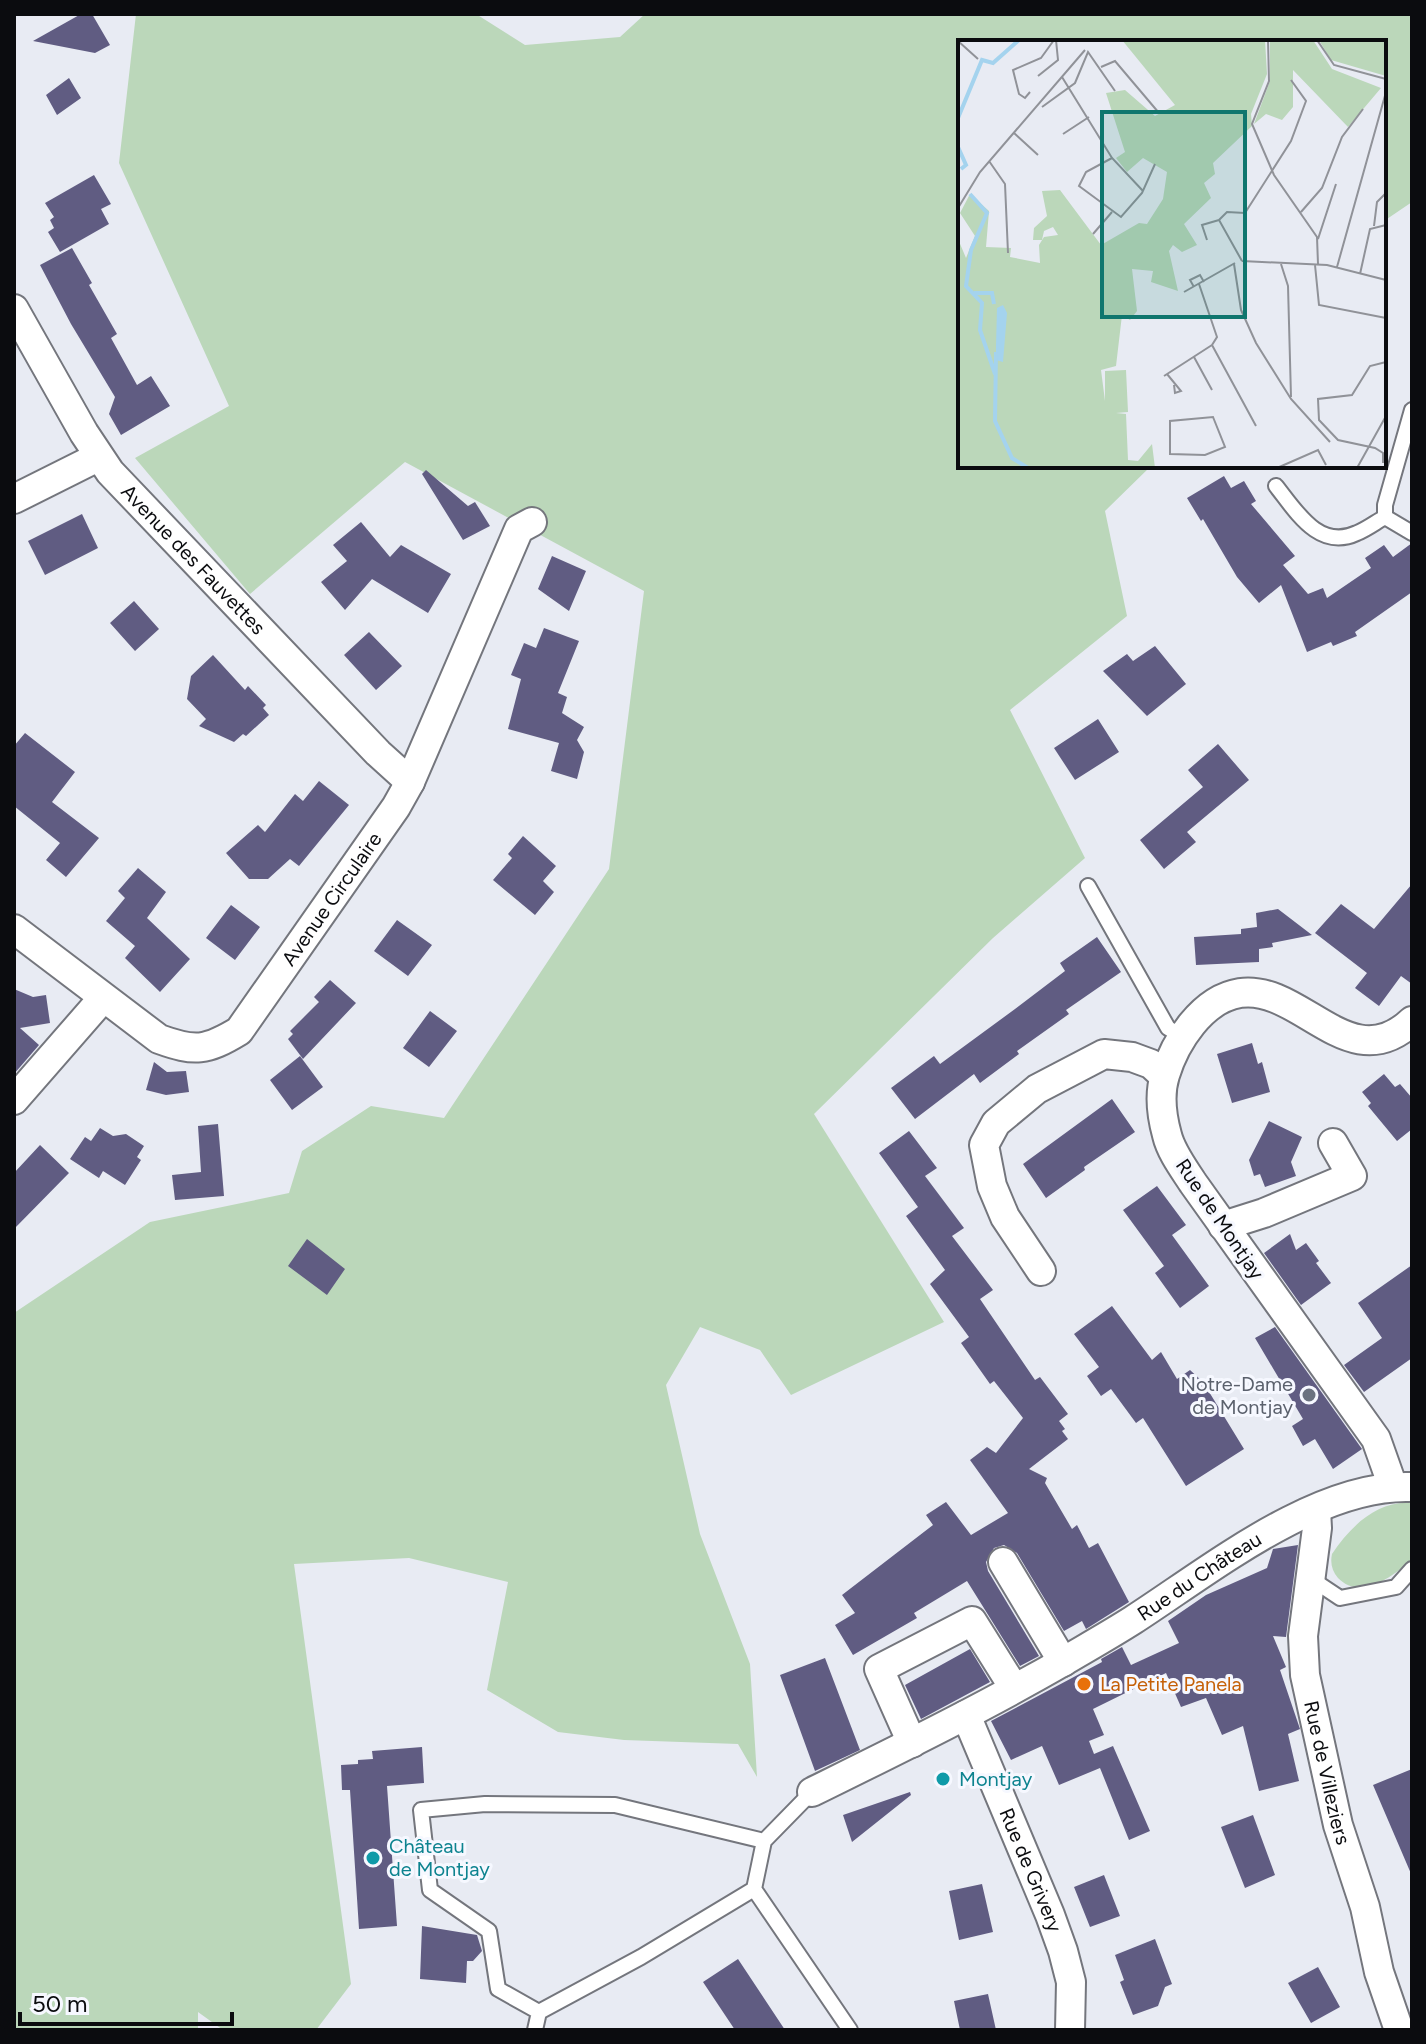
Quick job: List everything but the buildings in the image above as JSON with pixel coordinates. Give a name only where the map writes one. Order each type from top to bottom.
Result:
[{"type":"street","name":"Avenue des Fauvettes","points":[[14,309],[98,457],[378,753],[410,782]]},
{"type":"street","points":[[14,499],[98,457]]},
{"type":"street","name":"Avenue Circulaire","points":[[14,929],[159,1039],[187,1049],[216,1045],[239,1031],[396,807],[410,782],[519,529],[532,522]]},
{"type":"street","name":"Rue de Montjay","points":[[1402,1487],[1376,1439],[1193,1183],[1167,1139],[1162,1108],[1164,1076],[1183,1037],[1199,1015],[1239,993],[1270,995],[1341,1036],[1376,1040],[1404,1028],[1412,1021]]},
{"type":"street","points":[[14,1100],[103,998]]},
{"type":"street","points":[[1041,1271],[1005,1217],[992,1186],[984,1145],[996,1123],[1037,1089],[1104,1054],[1132,1057],[1151,1064],[1164,1076]]},
{"type":"street","points":[[1223,1226],[1264,1213],[1352,1176],[1333,1143]]},
{"type":"street","name":"Rue du Château","points":[[812,1792],[912,1743],[1063,1662],[1265,1533],[1355,1495],[1402,1487]]},
{"type":"street","name":"Rue de Villeziers","points":[[1316,1510],[1317,1528],[1303,1636],[1305,1675],[1338,1825],[1365,1907],[1379,1972],[1399,2030]]},
{"type":"street","points":[[1003,1562],[1063,1662]]},
{"type":"street","points":[[912,1743],[879,1669],[972,1621],[1014,1688]]},
{"type":"street","name":"Rue de Grivery","points":[[966,1715],[1063,1951],[1071,1982],[1070,2030]]},
{"type":"lane","points":[[1385,517],[1385,505],[1412,410]]},
{"type":"lane","points":[[1276,486],[1307,527],[1328,536],[1354,535],[1385,517]]},
{"type":"lane","points":[[1385,517],[1412,533]]},
{"type":"lane","points":[[1088,886],[1168,1028],[1183,1037]]},
{"type":"lane","points":[[1310,1578],[1340,1598],[1396,1587],[1412,1569]]},
{"type":"lane","points":[[812,1792],[764,1841],[754,1889],[850,2030]]},
{"type":"lane","points":[[539,2012],[498,1989],[489,1931],[430,1890],[421,1810],[485,1804],[615,1805],[764,1841]]},
{"type":"lane","points":[[535,2030],[539,2012],[641,1957],[754,1889]]},
{"type":"green space","points":[[136,14],[476,14],[525,45],[620,37],[645,14],[1412,14],[1412,202],[1386,220],[1386,40],[958,40],[958,468],[1149,468],[1105,511],[1127,616],[1010,710],[1085,858],[993,938],[814,1114],[944,1322],[791,1395],[760,1350],[700,1327],[666,1385],[700,1534],[750,1664],[757,1777],[738,1744],[624,1740],[558,1732],[487,1690],[508,1582],[409,1558],[294,1564],[351,1984],[316,2030],[223,2030],[198,2012],[198,2030],[14,2030],[14,1313],[150,1222],[289,1193],[302,1151],[371,1106],[444,1118],[609,869],[644,591],[405,462],[250,594],[135,458],[229,406],[119,163]]},
{"type":"green space","points":[[1399,1503],[1412,1503],[1412,1559],[1387,1578],[1367,1587],[1347,1585],[1338,1578],[1332,1567],[1332,1554],[1347,1534],[1376,1511]]},
{"type":"place","name":"Notre-Dame de Montjay","points":[[1309,1395]]},
{"type":"place","name":"La Petite Panela","points":[[1084,1684]]},
{"type":"place","name":"Montjay","points":[[943,1779]]},
{"type":"place","name":"Château de Montjay","points":[[373,1858]]}]
